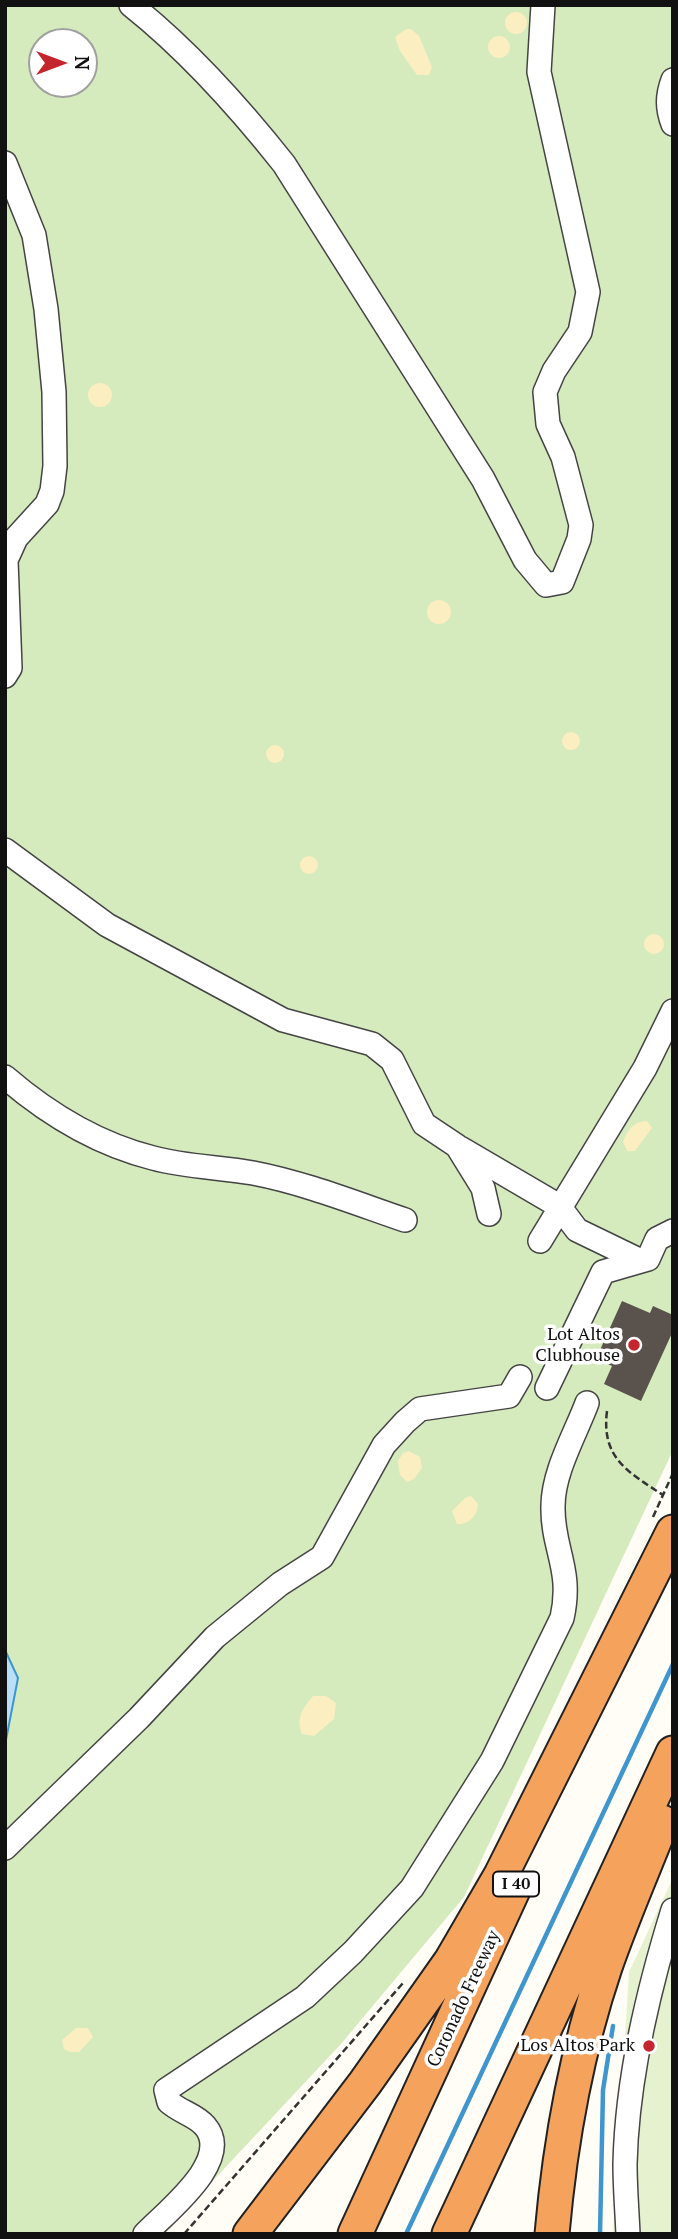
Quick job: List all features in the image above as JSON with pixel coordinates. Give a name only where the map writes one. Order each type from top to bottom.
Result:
[{"type":"highway","points":[[250,2234],[365,2083],[450,1961],[501,1875],[666,1528]]},
{"type":"highway","name":"Coronado Freeway","points":[[355,2234],[474,1978],[666,1528]]},
{"type":"highway","points":[[449,2234],[673,1753]]},
{"type":"highway","points":[[552,2234],[559,2157],[574,2082],[591,2018],[605,1968],[673,1794]]},
{"type":"lane","points":[[131,5],[187,54],[246,116],[284,164],[483,479],[525,560],[546,585],[562,582],[579,539],[580,525],[563,457],[548,424],[545,392],[554,371],[580,332],[588,292],[540,72],[543,5]]},
{"type":"lane","points":[[673,80],[668,93],[668,109],[673,124]]},
{"type":"lane","points":[[5,163],[34,235],[44,296],[54,392],[55,466],[47,504],[16,538],[6,560],[10,668],[5,676]]},
{"type":"lane","points":[[5,850],[107,925],[283,1020],[372,1044],[392,1060],[424,1124],[559,1206],[577,1230],[641,1261]]},
{"type":"lane","points":[[540,1241],[645,1068],[673,1011]]},
{"type":"lane","points":[[5,1077],[41,1108],[97,1138],[141,1154],[198,1167],[252,1173],[300,1185],[405,1220]]},
{"type":"lane","points":[[457,1146],[482,1188],[489,1214]]},
{"type":"lane","points":[[547,1388],[603,1272],[648,1259],[657,1239],[673,1231]]},
{"type":"lane","points":[[5,1848],[139,1718],[215,1637],[280,1584],[322,1557],[384,1445],[405,1422],[420,1409],[509,1396],[520,1377]]},
{"type":"lane","points":[[145,2234],[204,2172],[212,2156],[214,2143],[206,2127],[169,2102],[166,2090],[305,1997],[353,1952],[412,1888],[492,1761],[562,1618],[568,1594],[552,1507],[557,1480],[597,1407]]},
{"type":"lane","points":[[628,2234],[625,2163],[636,2065],[651,1984],[673,1910]]},
{"type":"path","points":[[597,1407],[604,1433],[622,1468],[663,1495]]},
{"type":"path","points":[[666,1528],[663,1495],[673,1473]]},
{"type":"path","points":[[184,2234],[410,1975]]},
{"type":"green space","points":[[5,5],[673,5],[673,1450],[464,1897],[340,2045],[163,2234],[5,2234]]},
{"type":"green space","name":"Los Altos Park","points":[[673,1878],[673,2234],[613,2234],[629,1972]]},
{"type":"sand","points":[[516,12],[524,15],[527,23],[524,31],[516,34],[508,31],[505,23],[508,15]]},
{"type":"sand","points":[[406,29],[411,29],[419,36],[432,67],[429,75],[417,75],[400,51],[395,37]]},
{"type":"sand","points":[[499,36],[507,39],[510,47],[507,55],[499,58],[491,55],[488,47],[491,39]]},
{"type":"sand","points":[[100,383],[108,387],[112,395],[108,403],[100,407],[92,403],[88,395],[92,387]]},
{"type":"sand","points":[[439,600],[448,603],[451,612],[448,621],[439,624],[430,621],[427,612],[430,603]]},
{"type":"sand","points":[[571,732],[577,735],[580,741],[577,747],[571,750],[565,747],[562,741],[565,735]]},
{"type":"sand","points":[[275,745],[281,748],[284,754],[281,760],[275,763],[269,760],[266,754],[269,748]]},
{"type":"sand","points":[[305,856],[313,856],[318,865],[316,872],[305,874],[300,869],[300,861]]},
{"type":"sand","points":[[654,934],[661,937],[664,944],[661,951],[654,954],[647,951],[644,944],[647,937]]},
{"type":"sand","points":[[647,1121],[652,1128],[635,1151],[627,1151],[623,1142],[629,1130],[635,1124]]},
{"type":"sand","points":[[409,1451],[420,1457],[422,1468],[414,1479],[407,1482],[400,1475],[398,1461],[403,1453]]},
{"type":"sand","points":[[471,1496],[478,1504],[474,1516],[457,1524],[452,1511],[465,1498]]},
{"type":"sand","points":[[313,1696],[326,1696],[336,1703],[334,1719],[314,1736],[302,1734],[300,1723],[303,1710]]},
{"type":"sand","points":[[76,2028],[88,2028],[93,2037],[79,2052],[70,2052],[64,2049],[62,2040]]},
{"type":"water","points":[[5,1650],[18,1678],[5,1745]]},
{"type":"building","name":"Lot Altos Clubhouse","points":[[622,1301],[650,1313],[653,1306],[673,1315],[673,1331],[641,1401],[604,1384],[612,1366],[596,1359]]},
{"type":"waterway","points":[[406,2234],[673,1664]]},
{"type":"waterway","points":[[600,2234],[603,2090],[613,2026]]},
{"type":"place","name":"Lot Altos Clubhouse","points":[[634,1345]]},
{"type":"place","name":"Los Altos Park","points":[[649,2046]]}]
